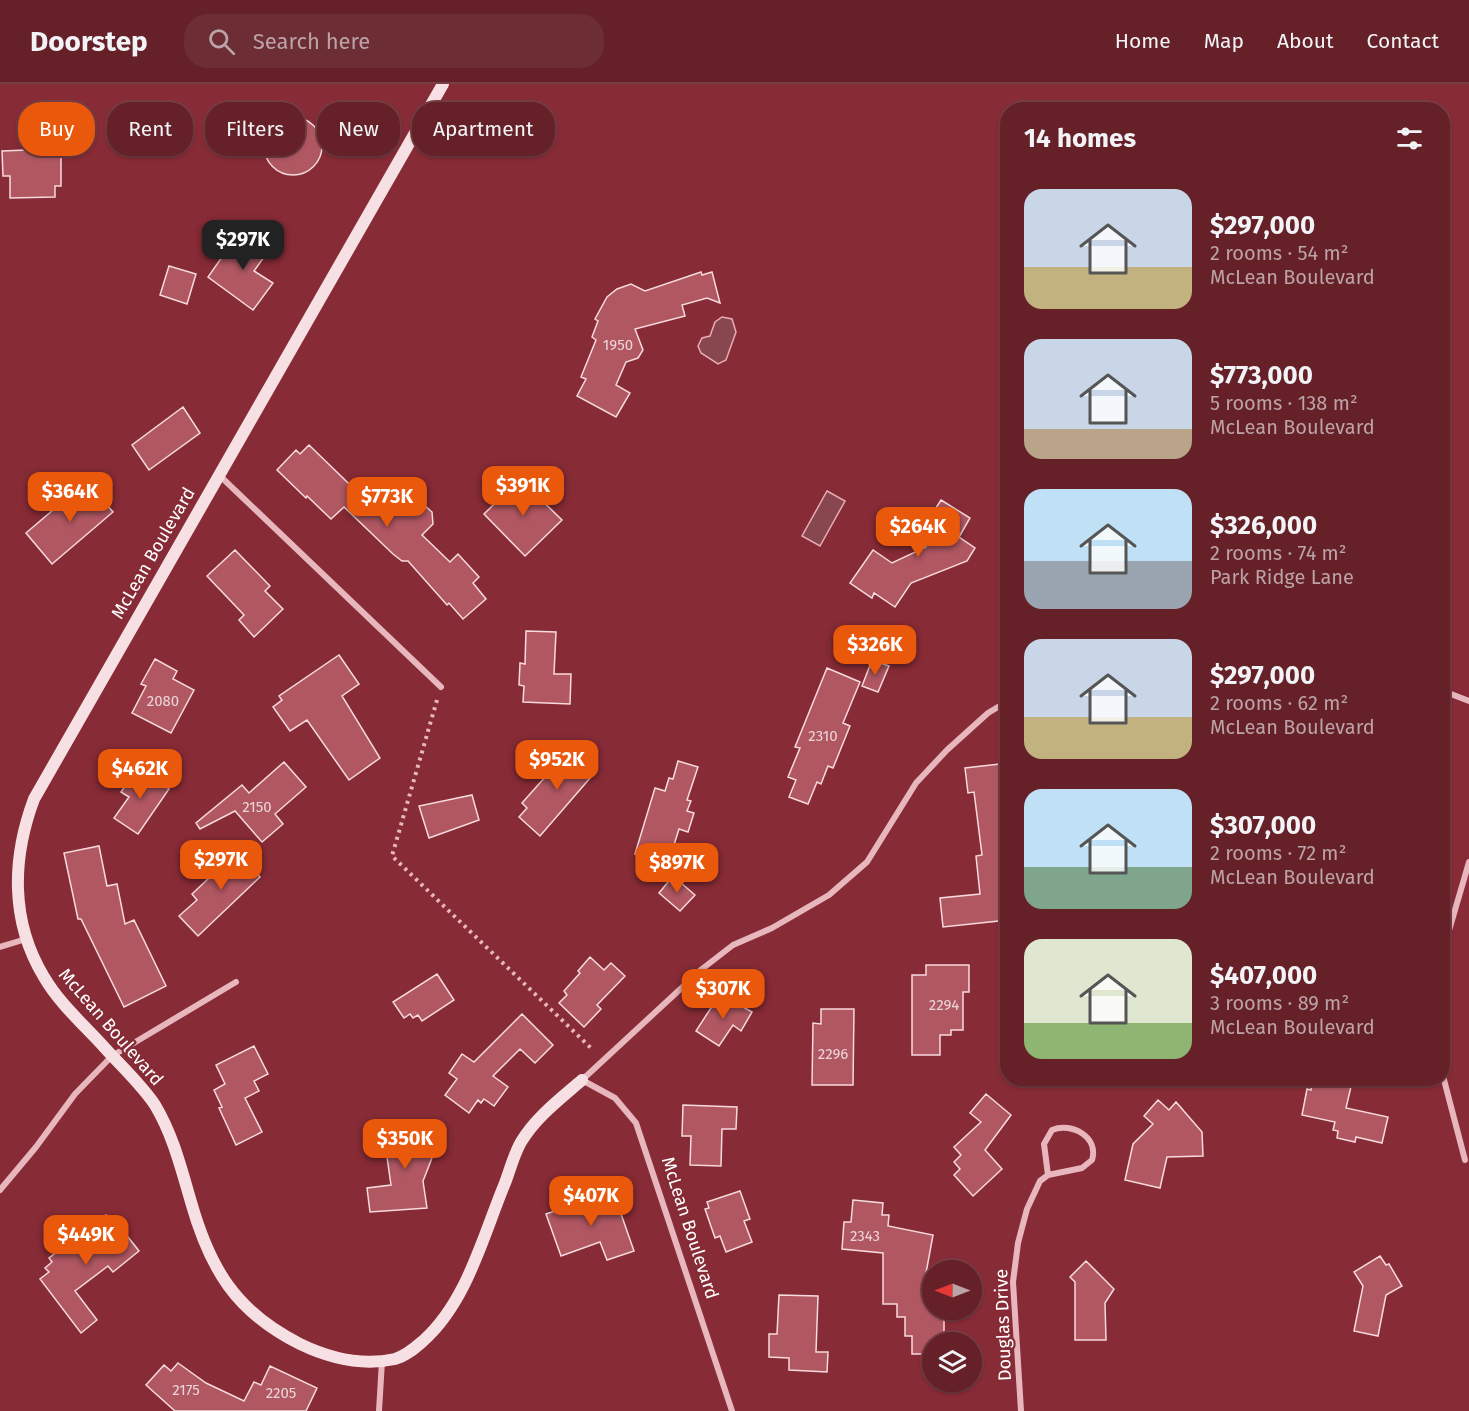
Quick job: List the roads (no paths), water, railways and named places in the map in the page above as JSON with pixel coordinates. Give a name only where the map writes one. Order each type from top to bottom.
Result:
[{"type":"street","name":"McLean Boulevard","points":[[443,84],[34,799],[23,827],[18,852],[17,896],[26,939],[44,978],[149,1097],[177,1151],[202,1241],[226,1285],[266,1323],[310,1349],[337,1358],[382,1360],[406,1354],[442,1324],[463,1286],[520,1144],[537,1120],[605,1061],[702,969],[733,945],[772,928],[829,895],[859,869],[896,818],[916,783],[972,728],[1000,707]]},
{"type":"street","points":[[218,474],[441,687]]},
{"type":"street","points":[[1450,693],[1469,700]]},
{"type":"street","points":[[1450,927],[1469,862]]},
{"type":"street","points":[[0,947],[26,939]]},
{"type":"street","points":[[0,1190],[36,1147],[75,1094],[112,1056],[236,982]]},
{"type":"street","name":"McLean Boulevard","points":[[582,1080],[615,1098],[636,1123],[732,1411]]},
{"type":"street","points":[[1446,1086],[1465,1160]]},
{"type":"street","points":[[1065,1127],[1073,1129],[1091,1141],[1094,1154],[1088,1164],[1082,1168],[1048,1175],[1044,1144],[1052,1130],[1065,1127]]},
{"type":"street","name":"Douglas Drive","points":[[1021,1411],[1013,1282],[1018,1243],[1027,1209],[1036,1185],[1048,1175]]},
{"type":"street","points":[[379,1411],[382,1360]]}]
